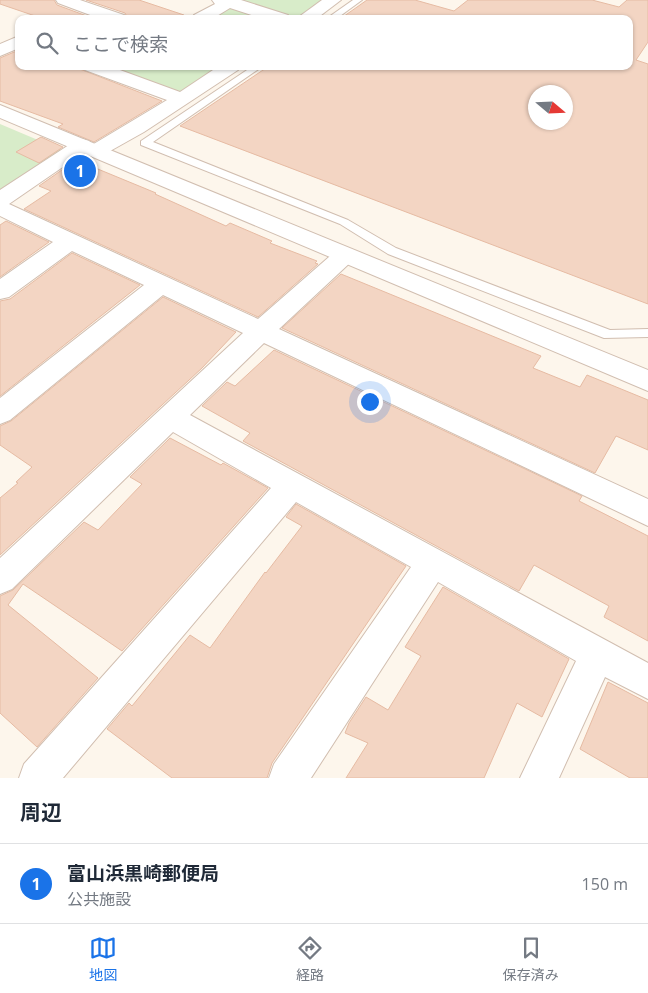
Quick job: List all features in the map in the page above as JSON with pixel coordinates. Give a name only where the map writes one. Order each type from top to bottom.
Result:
[{"type":"street","points":[[64,0],[107,15]]},
{"type":"street","points":[[310,15],[333,0]]},
{"type":"street","points":[[206,15],[227,1],[270,15]]},
{"type":"street","points":[[0,33],[15,39]]},
{"type":"street","points":[[0,51],[15,42]]},
{"type":"street","points":[[111,70],[182,99]]},
{"type":"street","points":[[0,200],[89,148],[182,99],[226,70]]},
{"type":"street","points":[[0,111],[648,381]]},
{"type":"street","points":[[0,208],[648,513]]},
{"type":"street","points":[[0,291],[70,241]]},
{"type":"street","points":[[0,579],[261,331],[346,255]]},
{"type":"street","points":[[0,413],[161,284]]},
{"type":"street","points":[[170,417],[648,682]]},
{"type":"street","points":[[38,778],[292,485]]},
{"type":"street","points":[[288,778],[432,563]]},
{"type":"street","points":[[539,778],[598,654]]},
{"type":"lane","points":[[336,15],[358,0]]},
{"type":"lane","points":[[253,70],[145,143],[344,222],[392,251],[609,335],[648,333]]},
{"type":"green space","points":[[236,0],[341,0],[318,15],[210,15]]},
{"type":"green space","points":[[117,70],[234,70],[188,100],[112,73]]},
{"type":"green space","points":[[0,124],[64,151],[0,191]]},
{"type":"building","points":[[0,0],[54,0],[57,5],[84,15],[32,15],[0,4]]},
{"type":"building","points":[[86,0],[139,0],[184,15],[126,15],[125,13]]},
{"type":"building","points":[[367,0],[415,0],[454,11],[468,0],[592,0],[619,7],[627,0],[648,0],[648,42],[636,60],[648,64],[648,304],[180,126],[263,70],[633,70],[633,15],[346,15]]},
{"type":"building","points":[[15,52],[15,70],[82,70],[162,101],[94,142],[58,127],[63,124],[0,101],[0,58]]},
{"type":"building","points":[[41,137],[63,147],[39,163],[16,152]]},
{"type":"building","points":[[76,160],[156,193],[226,226],[230,223],[272,241],[270,243],[317,261],[315,263],[318,264],[258,317],[24,209],[51,191],[39,186]]},
{"type":"building","points":[[6,221],[49,242],[0,277],[0,225]]},
{"type":"building","points":[[72,253],[140,285],[0,396],[0,301],[10,299]]},
{"type":"building","points":[[341,274],[541,356],[533,368],[580,387],[587,375],[648,400],[648,450],[616,436],[595,473],[282,328]]},
{"type":"building","points":[[163,297],[236,332],[202,368],[0,555],[0,498],[18,483],[16,482],[32,467],[0,445],[0,426],[11,421]]},
{"type":"building","points":[[274,350],[582,496],[579,501],[648,536],[648,641],[604,617],[609,606],[534,565],[519,591],[243,441],[250,433],[202,406],[227,382],[235,386]]},
{"type":"building","points":[[170,438],[221,465],[223,463],[268,488],[122,651],[23,584],[8,605],[98,678],[37,747],[0,713],[0,596],[13,590],[84,522],[98,530],[142,484],[130,477]]},
{"type":"building","points":[[296,504],[406,566],[272,763],[267,778],[172,778],[107,729],[129,703],[132,706],[190,635],[210,648],[265,572],[302,526],[286,517]]},
{"type":"building","points":[[443,587],[569,659],[542,717],[517,703],[484,778],[346,778],[368,743],[345,733],[349,723],[366,697],[388,710],[421,656],[405,647]]},
{"type":"building","points":[[608,682],[648,703],[648,778],[630,778],[580,749]]},
{"type":"place","name":"富山浜黒崎郵便局","points":[[80,171]]}]
